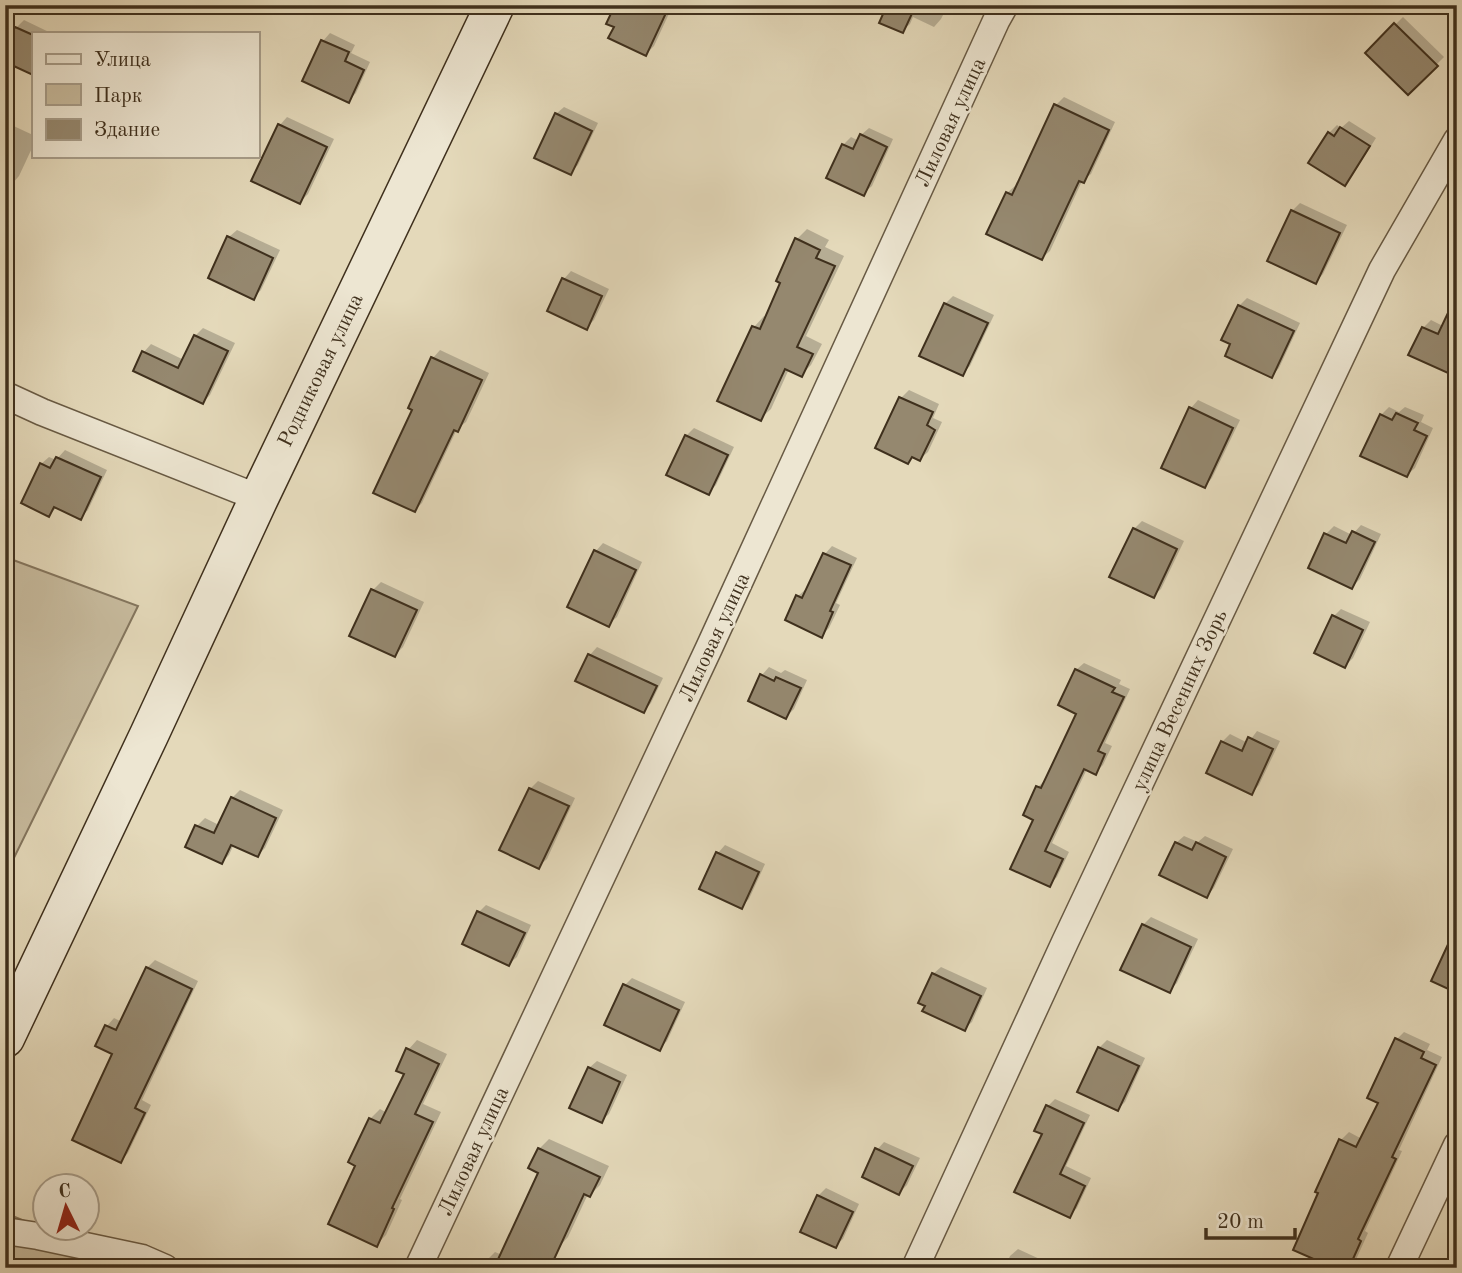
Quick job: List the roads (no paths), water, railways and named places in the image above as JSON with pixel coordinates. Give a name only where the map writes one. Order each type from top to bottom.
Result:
[{"type":"street","name":"Родниковая улица","points":[[5,1038],[495,5]]},
{"type":"street","name":"Лиловая улица","points":[[418,1268],[709,648],[1005,5]]},
{"type":"street","name":"улица Весенних Зорь","points":[[915,1268],[1382,270],[1457,140]]},
{"type":"street","points":[[5,395],[259,498]]},
{"type":"street","points":[[1399,1268],[1457,1145]]},
{"type":"street","points":[[5,1231],[142,1258],[165,1268]]}]
